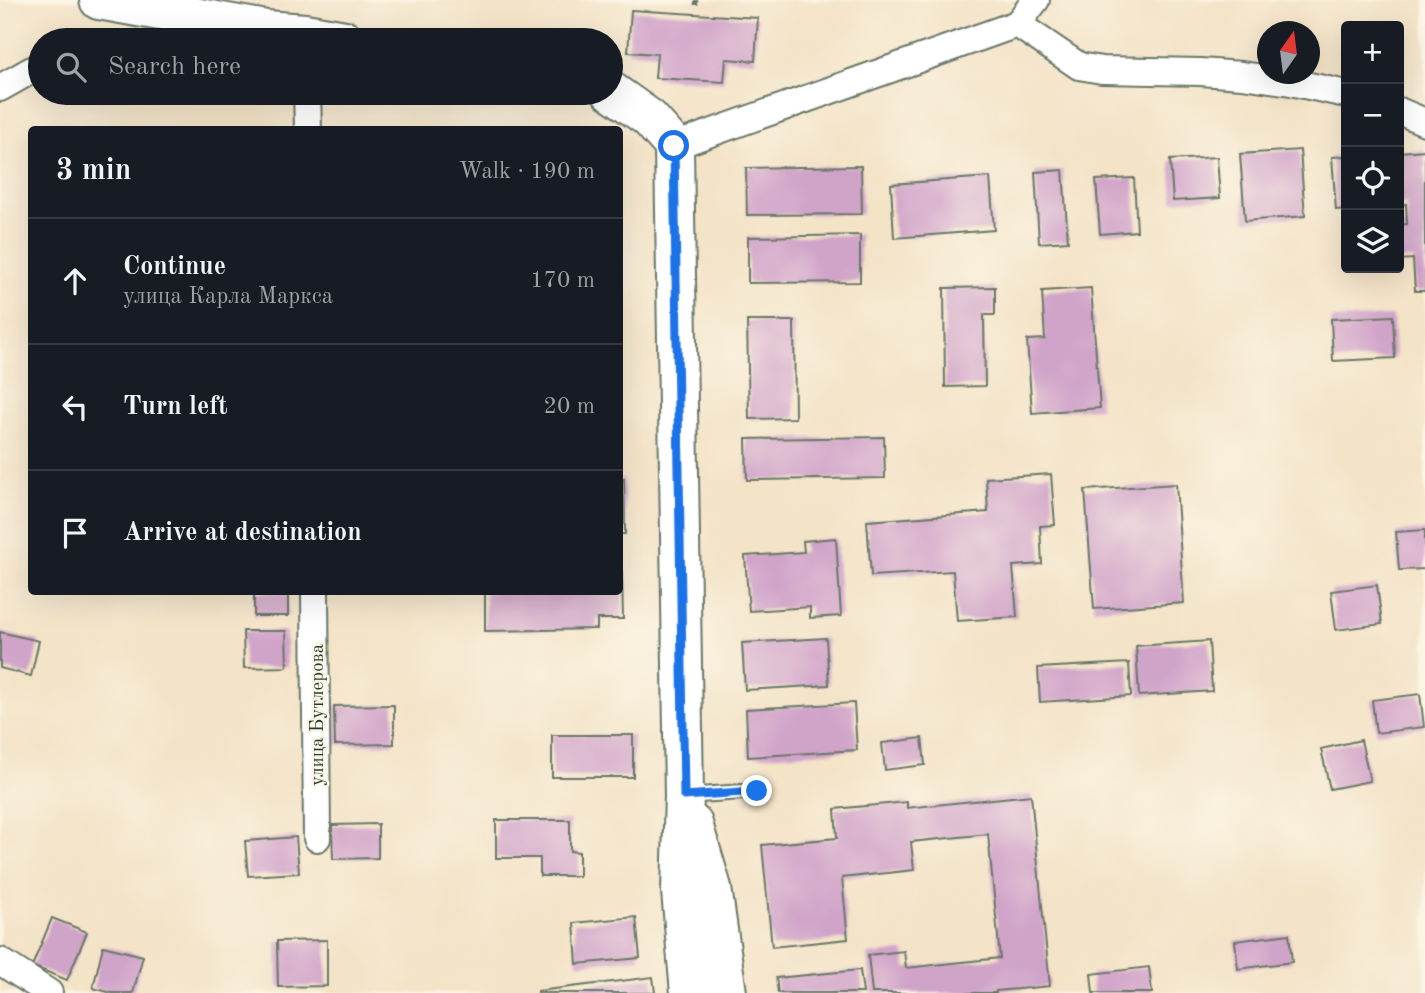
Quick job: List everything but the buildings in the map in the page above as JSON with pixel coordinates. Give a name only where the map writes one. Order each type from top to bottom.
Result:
[{"type":"main road","points":[[99,0],[224,28]]},
{"type":"main road","points":[[623,100],[649,118],[674,146],[684,796],[696,889],[727,993]]},
{"type":"main road","points":[[690,993],[696,889]]},
{"type":"street","points":[[674,146],[1017,24],[1036,0]]},
{"type":"street","points":[[1017,24],[1079,66],[1102,70],[1242,75],[1341,93]]},
{"type":"street","points":[[0,88],[28,72]]},
{"type":"street","points":[[307,105],[308,126]]},
{"type":"street","points":[[1404,113],[1425,121]]},
{"type":"street","name":"улица Бутлерова","points":[[315,595],[317,838]]},
{"type":"street","points":[[0,961],[49,993]]},
{"type":"lane","points":[[684,796],[757,791]]},
{"type":"route","points":[[674,146],[684,796],[757,791]]}]
